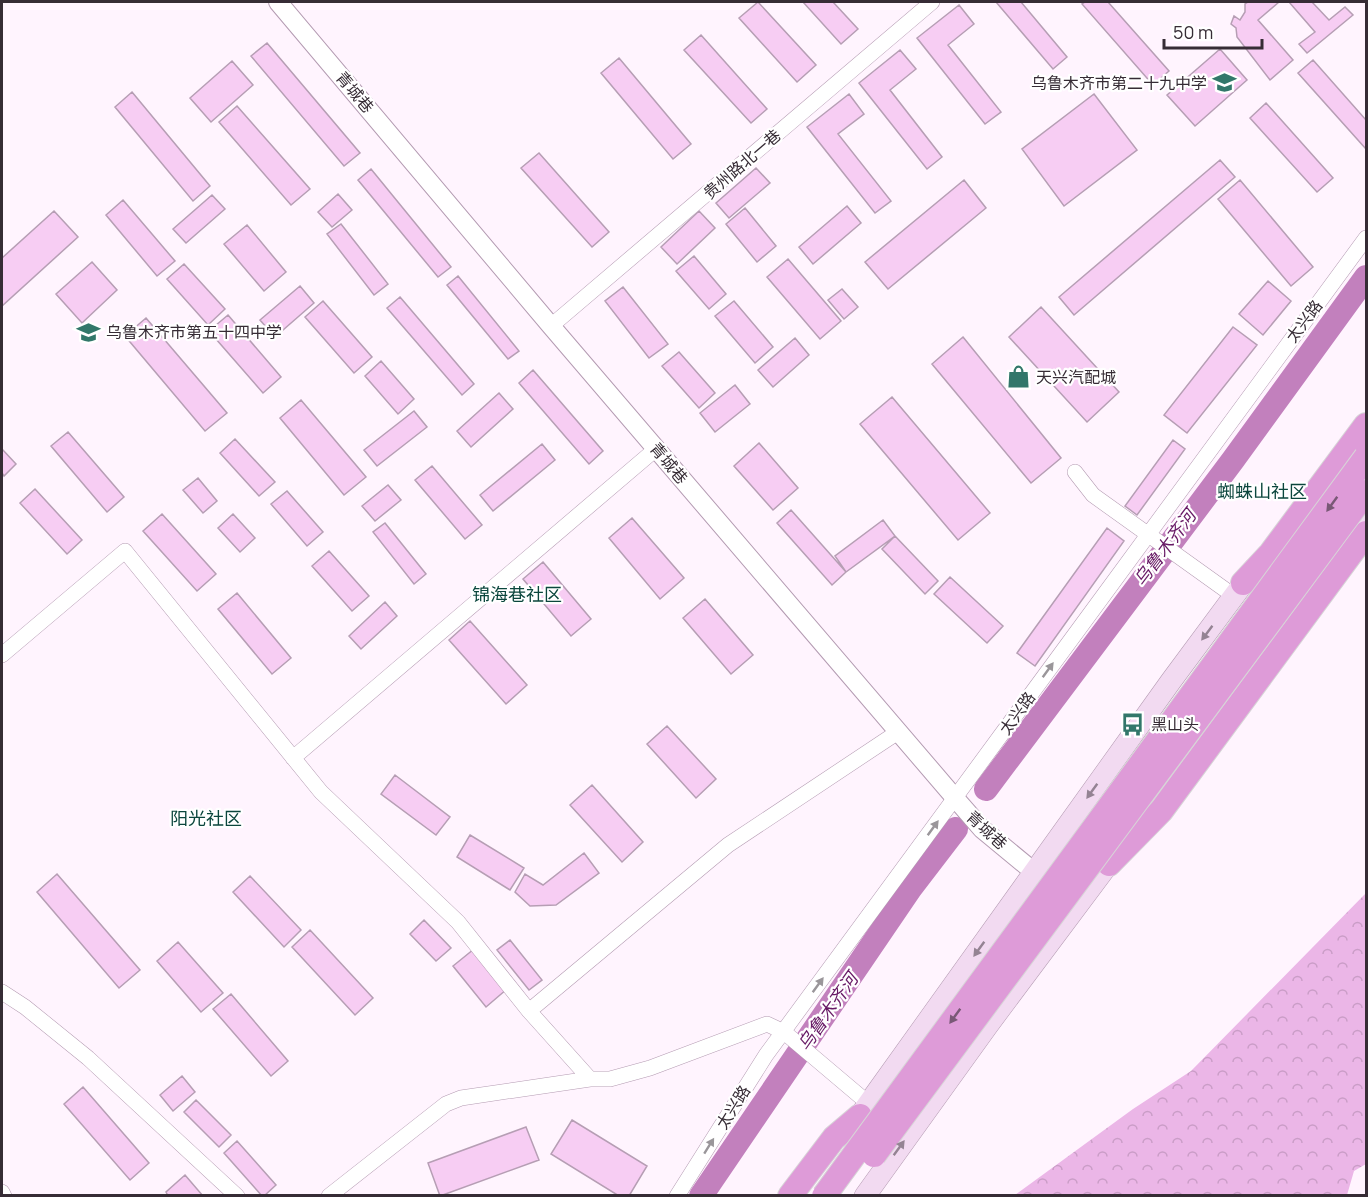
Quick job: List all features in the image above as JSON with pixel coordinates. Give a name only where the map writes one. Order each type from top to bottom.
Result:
[{"type":"highway","points":[[1239,590],[1271,553],[1366,425]]},
{"type":"highway","points":[[824,1196],[1366,457]]},
{"type":"highway","points":[[844,1196],[1366,492]]},
{"type":"highway","points":[[1109,864],[1161,810],[1366,533]]},
{"type":"highway","points":[[790,1196],[834,1138],[864,1109]]},
{"type":"main road","points":[[805,1196],[864,1109],[1034,872],[1366,417]]},
{"type":"main road","points":[[865,1196],[988,1025],[1366,515]]},
{"type":"street","name":"青城巷","points":[[278,2],[551,326],[982,829],[1078,906]]},
{"type":"street","name":"贵州路北一巷","points":[[551,326],[932,2]]},
{"type":"street","name":"太兴路","points":[[677,1196],[766,1055],[794,1041],[955,798],[1153,536],[1366,238]]},
{"type":"street","points":[[293,758],[657,448]]},
{"type":"street","points":[[1075,472],[1093,495],[1175,552],[1239,590]]},
{"type":"street","points":[[2,655],[125,551],[321,792],[458,922],[530,1011],[590,1079]]},
{"type":"street","points":[[530,1011],[728,845],[898,732]]},
{"type":"street","points":[[2,992],[25,1006],[88,1058],[237,1196]]},
{"type":"street","points":[[329,1196],[446,1104],[462,1098],[590,1079],[610,1079],[650,1068],[767,1024],[794,1041],[864,1109]]},
{"type":"street","points":[[2,1192],[4,1196]]},
{"type":"green space","points":[[1366,893],[1366,1164],[1354,1171],[1347,1195],[1015,1195],[1133,1109],[1191,1071]]},
{"type":"building","points":[[758,2],[816,65],[797,82],[739,18]]},
{"type":"building","points":[[803,2],[833,2],[858,29],[841,44]]},
{"type":"building","points":[[996,2],[1021,2],[1067,57],[1053,69]]},
{"type":"building","points":[[1108,2],[1169,71],[1153,85],[1082,4]]},
{"type":"building","points":[[1248,2],[1279,2],[1258,20],[1293,60],[1270,80],[1237,37],[1236,28],[1231,24],[1234,16],[1240,20],[1245,12],[1245,4]]},
{"type":"building","points":[[1289,2],[1312,2],[1329,20],[1345,7],[1353,15],[1307,53],[1299,44],[1315,32]]},
{"type":"building","points":[[959,5],[974,24],[948,45],[1001,112],[985,124],[917,38]]},
{"type":"building","points":[[701,35],[767,109],[751,123],[684,50]]},
{"type":"building","points":[[267,43],[360,153],[344,166],[251,56]]},
{"type":"building","points":[[1220,49],[1247,80],[1195,126],[1167,95]]},
{"type":"building","points":[[900,50],[916,69],[890,90],[942,157],[927,169],[859,83]]},
{"type":"building","points":[[619,58],[691,144],[673,159],[601,73]]},
{"type":"building","points":[[1313,60],[1366,120],[1366,149],[1298,73]]},
{"type":"building","points":[[232,61],[253,85],[211,122],[190,98]]},
{"type":"building","points":[[132,92],[210,186],[193,201],[115,107]]},
{"type":"building","points":[[849,94],[864,114],[838,134],[891,201],[875,213],[807,127]]},
{"type":"building","points":[[1094,94],[1137,150],[1064,206],[1022,149]]},
{"type":"building","points":[[1266,103],[1333,178],[1317,192],[1250,118]]},
{"type":"building","points":[[237,106],[310,189],[291,205],[219,122]]},
{"type":"building","points":[[539,153],[609,232],[592,247],[521,168]]},
{"type":"building","points":[[1220,160],[1235,177],[1074,315],[1059,297]]},
{"type":"building","points":[[756,168],[770,183],[729,218],[716,203]]},
{"type":"building","points":[[371,169],[451,267],[438,277],[358,180]]},
{"type":"building","points":[[964,180],[986,208],[888,289],[865,262]]},
{"type":"building","points":[[1240,180],[1313,267],[1291,286],[1218,199]]},
{"type":"building","points":[[338,194],[352,210],[332,227],[318,212]]},
{"type":"building","points":[[212,195],[225,209],[186,243],[173,229]]},
{"type":"building","points":[[123,200],[175,261],[157,276],[106,215]]},
{"type":"building","points":[[847,206],[861,223],[813,264],[799,247]]},
{"type":"building","points":[[745,208],[776,246],[757,262],[726,224]]},
{"type":"building","points":[[54,211],[78,237],[2,306],[2,258]]},
{"type":"building","points":[[699,211],[715,228],[677,264],[661,247]]},
{"type":"building","points":[[341,224],[388,284],[374,295],[327,234]]},
{"type":"building","points":[[247,225],[286,272],[264,291],[224,244]]},
{"type":"building","points":[[694,256],[726,294],[709,309],[676,271]]},
{"type":"building","points":[[788,259],[841,321],[820,339],[767,277]]},
{"type":"building","points":[[92,262],[117,290],[82,323],[56,294]]},
{"type":"building","points":[[184,264],[225,309],[208,325],[167,279]]},
{"type":"building","points":[[458,276],[519,351],[508,359],[447,285]]},
{"type":"building","points":[[1268,281],[1291,301],[1263,335],[1239,314]]},
{"type":"building","points":[[300,286],[314,303],[275,337],[260,320]]},
{"type":"building","points":[[623,287],[668,344],[649,358],[605,301]]},
{"type":"building","points":[[842,289],[858,307],[844,319],[828,300]]},
{"type":"building","points":[[400,297],[474,384],[462,395],[387,308]]},
{"type":"building","points":[[323,301],[372,357],[354,373],[305,317]]},
{"type":"building","points":[[734,301],[773,347],[755,363],[715,316]]},
{"type":"building","points":[[1041,307],[1119,392],[1087,422],[1009,337]]},
{"type":"building","points":[[228,315],[281,377],[263,393],[209,331]]},
{"type":"building","points":[[146,318],[227,413],[205,431],[125,336]]},
{"type":"building","points":[[1233,327],[1257,345],[1187,433],[1164,415]]},
{"type":"building","points":[[963,337],[1061,458],[1031,483],[932,364]]},
{"type":"building","points":[[795,338],[809,355],[773,387],[758,370]]},
{"type":"building","points":[[679,352],[715,393],[699,408],[662,366]]},
{"type":"building","points":[[381,361],[414,399],[398,414],[365,376]]},
{"type":"building","points":[[533,370],[603,451],[589,464],[519,383]]},
{"type":"building","points":[[735,385],[750,404],[715,432],[700,413]]},
{"type":"building","points":[[499,393],[513,409],[471,447],[457,431]]},
{"type":"building","points":[[892,397],[990,513],[958,540],[860,424]]},
{"type":"building","points":[[301,400],[366,477],[344,495],[280,418]]},
{"type":"building","points":[[414,411],[427,427],[377,466],[364,450]]},
{"type":"building","points":[[68,432],[124,497],[107,512],[51,446]]},
{"type":"building","points":[[235,439],[275,482],[259,496],[220,453]]},
{"type":"building","points":[[1173,440],[1185,449],[1137,515],[1125,506]]},
{"type":"building","points":[[759,443],[798,488],[773,510],[734,466]]},
{"type":"building","points":[[542,444],[555,460],[493,511],[480,495]]},
{"type":"building","points":[[2,449],[16,464],[4,476],[2,473]]},
{"type":"building","points":[[432,466],[482,525],[465,539],[415,480]]},
{"type":"building","points":[[198,478],[217,501],[203,513],[183,490]]},
{"type":"building","points":[[388,485],[401,500],[375,521],[362,506]]},
{"type":"building","points":[[35,489],[82,540],[67,554],[20,503]]},
{"type":"building","points":[[287,491],[323,532],[307,546],[271,504]]},
{"type":"building","points":[[791,510],[846,572],[832,585],[777,523]]},
{"type":"building","points":[[162,514],[216,574],[197,591],[143,531]]},
{"type":"building","points":[[233,514],[255,538],[240,552],[218,528]]},
{"type":"building","points":[[632,518],[684,578],[660,599],[609,538]]},
{"type":"building","points":[[883,520],[895,536],[846,572],[835,556]]},
{"type":"building","points":[[385,523],[426,574],[414,584],[373,532]]},
{"type":"building","points":[[1107,528],[1124,541],[1035,666],[1017,653]]},
{"type":"building","points":[[895,536],[938,581],[925,594],[882,549]]},
{"type":"building","points":[[329,551],[369,596],[352,611],[312,566]]},
{"type":"building","points":[[543,562],[591,619],[571,636],[523,579]]},
{"type":"building","points":[[950,577],[1003,626],[987,643],[934,594]]},
{"type":"building","points":[[237,593],[291,658],[272,674],[218,609]]},
{"type":"building","points":[[705,599],[753,655],[731,674],[683,618]]},
{"type":"building","points":[[385,602],[397,616],[361,649],[349,636]]},
{"type":"building","points":[[470,621],[527,685],[506,704],[449,640]]},
{"type":"building","points":[[667,726],[716,779],[696,798],[647,744]]},
{"type":"building","points":[[395,775],[450,817],[436,835],[381,794]]},
{"type":"building","points":[[592,785],[643,842],[622,862],[570,805]]},
{"type":"building","points":[[470,835],[524,868],[510,890],[457,857]]},
{"type":"building","points":[[584,853],[599,873],[556,905],[530,906],[515,892],[525,874],[543,885]]},
{"type":"building","points":[[57,874],[140,970],[119,988],[37,892]]},
{"type":"building","points":[[250,876],[301,930],[284,947],[233,892]]},
{"type":"building","points":[[424,920],[451,948],[436,961],[410,934]]},
{"type":"building","points":[[310,930],[373,998],[355,1015],[292,947]]},
{"type":"building","points":[[510,940],[542,980],[529,990],[497,950]]},
{"type":"building","points":[[178,942],[223,993],[201,1012],[157,961]]},
{"type":"building","points":[[474,949],[507,989],[486,1007],[453,966]]},
{"type":"building","points":[[231,994],[288,1061],[271,1076],[213,1009]]},
{"type":"building","points":[[182,1076],[195,1092],[173,1111],[160,1095]]},
{"type":"building","points":[[83,1087],[149,1163],[130,1180],[64,1104]]},
{"type":"building","points":[[196,1100],[231,1135],[219,1147],[184,1112]]},
{"type":"building","points":[[572,1120],[647,1166],[629,1196],[619,1196],[551,1154]]},
{"type":"building","points":[[526,1127],[539,1160],[440,1196],[428,1163]]},
{"type":"building","points":[[237,1141],[276,1185],[264,1196],[224,1153]]},
{"type":"building","points":[[185,1175],[203,1196],[168,1196],[166,1192]]},
{"type":"waterway","name":"乌鲁木齐河","points":[[986,789],[1233,460],[1366,277]]},
{"type":"waterway","name":"乌鲁木齐河","points":[[701,1196],[910,889],[956,829]]},
{"type":"place","name":"乌鲁木齐市第二十九中学","points":[[1225,83]]},
{"type":"place","name":"乌鲁木齐市第五十四中学","points":[[88,332]]},
{"type":"place","name":"天兴汽配城","points":[[1018,377]]},
{"type":"place","name":"黑山头","points":[[1133,724]]},
{"type":"district","name":"蜘蛛山社区","points":[[1262,492]]},
{"type":"district","name":"锦海巷社区","points":[[517,595]]},
{"type":"district","name":"阳光社区","points":[[206,819]]}]
